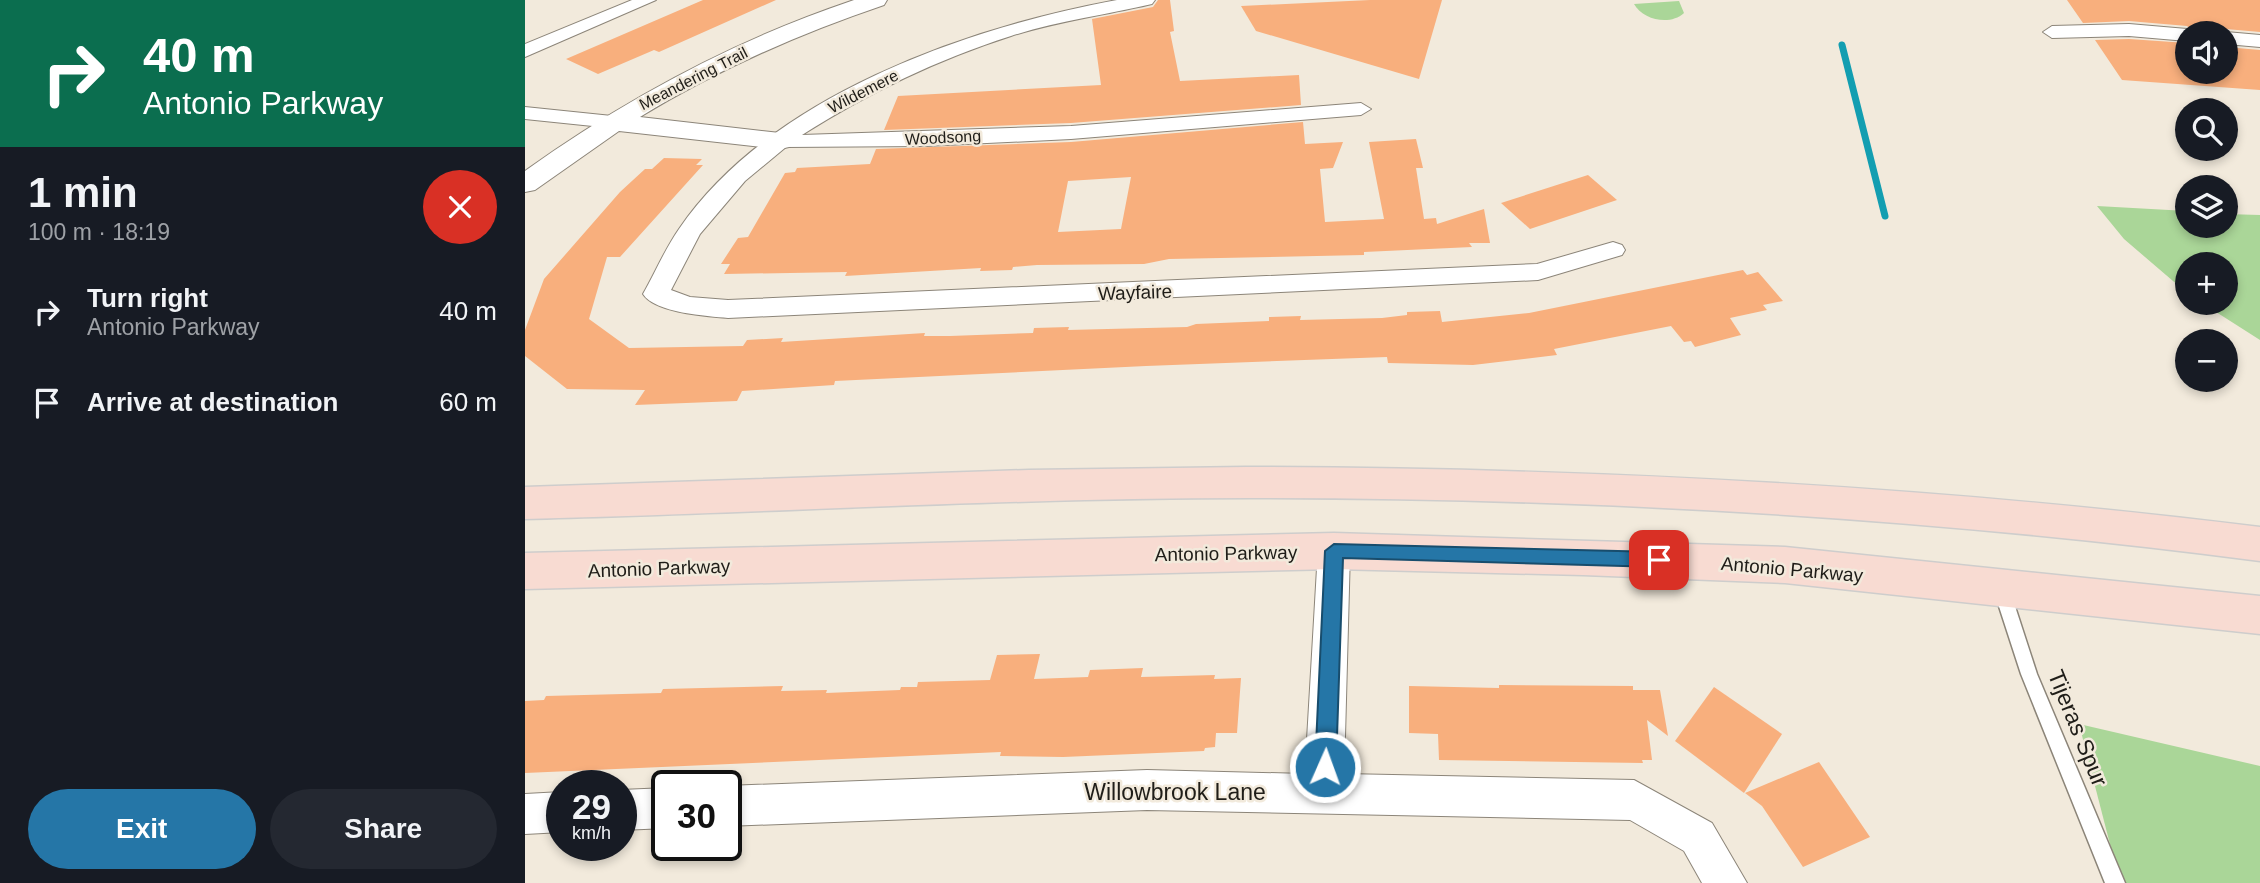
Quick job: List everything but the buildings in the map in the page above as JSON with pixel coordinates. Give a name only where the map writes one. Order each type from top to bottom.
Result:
[{"type":"main road","points":[[525,503],[1098,484],[1383,482],[1750,494],[2004,516],[2260,544]]},
{"type":"main road","name":"Antonio Parkway","points":[[525,571],[1334,551],[1785,565],[2260,615]]},
{"type":"street","points":[[525,51],[647,0]]},
{"type":"street","name":"Meandering Trail","points":[[525,184],[612,122],[749,49],[876,0]]},
{"type":"street","name":"Wildemere","points":[[656,295],[668,263],[706,210],[745,169],[779,141],[839,102],[904,70],[1042,23],[1146,0]]},
{"type":"street","points":[[2052,32],[2129,30],[2175,34]]},
{"type":"street","points":[[2238,39],[2260,41]]},
{"type":"street","name":"Woodsong","points":[[525,113],[779,141],[926,138],[1146,126],[1361,109]]},
{"type":"street","name":"Wayfaire","points":[[656,295],[688,305],[728,309],[1390,281],[1538,272],[1613,250]]},
{"type":"street","points":[[1324,792],[1334,551]]},
{"type":"street","name":"Willowbrook Lane","points":[[742,805],[1147,790],[1634,800],[1698,837],[1726,883]]},
{"type":"street","points":[[525,814],[546,813]]},
{"type":"lane","name":"Tijeras Spur","points":[[2002,589],[2029,674],[2115,883]]},
{"type":"green space","points":[[1679,1],[1684,13],[1664,20],[1644,14],[1634,4]]},
{"type":"green space","points":[[2097,206],[2175,210],[2175,238],[2238,238],[2238,214],[2260,215],[2260,340],[2221,315],[2238,315],[2238,252],[2175,252],[2175,283],[2124,239]]},
{"type":"green space","points":[[2079,724],[2260,766],[2260,883],[2120,883]]},
{"type":"waterway","points":[[1842,45],[1885,216]]},
{"type":"route","points":[[1325,767],[1334,551],[1659,560]]}]
